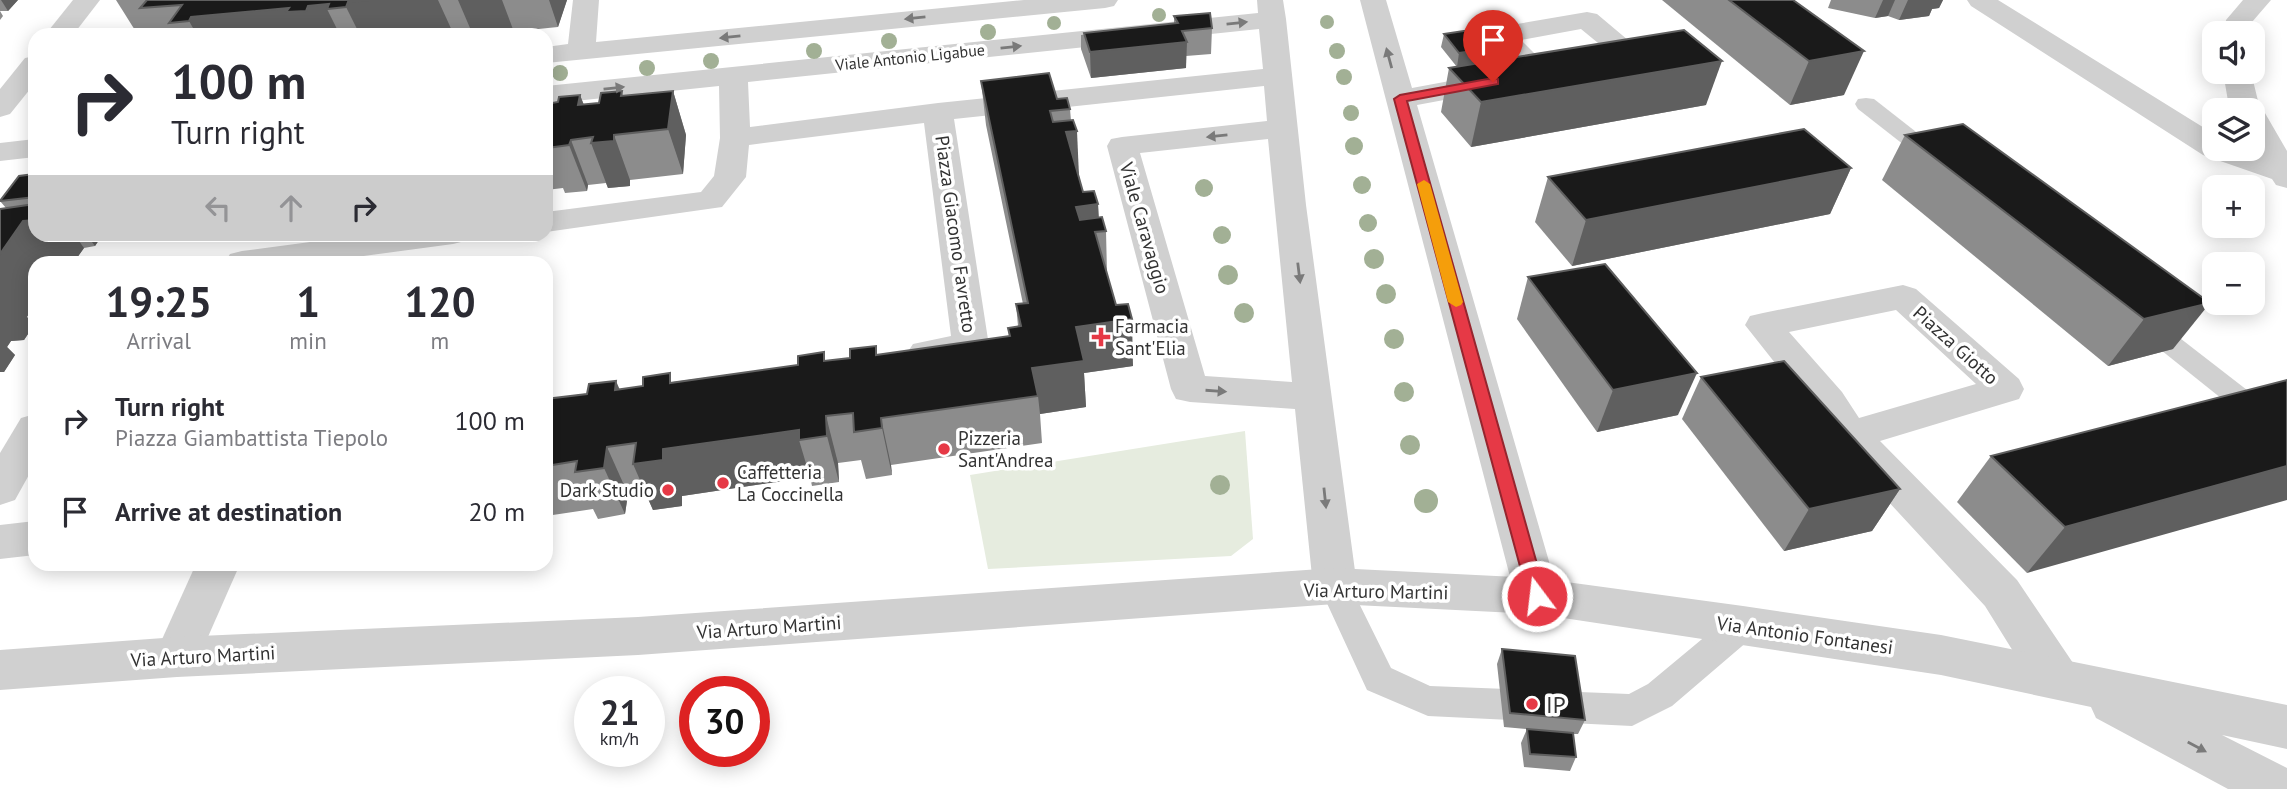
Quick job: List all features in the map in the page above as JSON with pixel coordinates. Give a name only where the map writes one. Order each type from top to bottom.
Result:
[{"type":"street","points":[[65,28],[87,0]]},
{"type":"street","points":[[581,51],[586,0]]},
{"type":"street","name":"Viale Antonio Ligabue","points":[[553,54],[797,20],[1105,0]]},
{"type":"street","points":[[1373,0],[1537,596]]},
{"type":"street","points":[[1980,0],[2202,140]]},
{"type":"street","points":[[2239,21],[2258,0]]},
{"type":"street","points":[[1271,10],[1285,128],[1290,205],[1335,586]]},
{"type":"street","name":"Viale Antonio Ligabue","points":[[553,94],[733,76],[1271,10]]},
{"type":"street","points":[[1400,99],[1562,69]]},
{"type":"street","points":[[0,108],[28,73]]},
{"type":"street","points":[[553,221],[711,200],[730,177],[735,138],[733,76]]},
{"type":"street","name":"Piazza Giacomo Favretto","points":[[735,138],[938,112],[1279,76]]},
{"type":"street","points":[[0,108],[28,106]]},
{"type":"street","name":"Piazza Giacomo Favretto","points":[[889,358],[971,346],[938,112]]},
{"type":"street","name":"Viale Caravaggio","points":[[1285,128],[1122,146],[1190,389],[1314,397]]},
{"type":"street","points":[[2265,140],[2285,175]]},
{"type":"street","points":[[0,152],[28,149]]},
{"type":"street","points":[[2249,161],[2285,175]]},
{"type":"street","points":[[287,256],[393,242]]},
{"type":"street","name":"Piazza Giotto","points":[[1850,435],[2005,389],[1903,297],[1763,325],[1828,402],[1850,435],[2001,593],[2064,680]]},
{"type":"street","points":[[0,489],[28,440]]},
{"type":"street","points":[[0,542],[28,539]]},
{"type":"street","points":[[177,657],[215,571]]},
{"type":"street","name":"Via Arturo Martini","points":[[0,670],[177,657],[638,636],[1335,586],[1537,596]]},
{"type":"street","name":"Via Antonio Fontanesi","points":[[1537,596],[1941,654],[2287,727]]},
{"type":"street","name":"Via Antonio Fontanesi","points":[[2064,680],[2277,789]]},
{"type":"lane","points":[[1866,104],[1952,172]]},
{"type":"lane","points":[[2125,308],[2287,436]]},
{"type":"lane","points":[[1335,586],[1379,679],[1429,701],[1632,710],[1660,695],[1743,625]]},
{"type":"shaded area","points":[[1245,431],[1253,539],[1231,556],[988,569],[970,475]]},
{"type":"building","points":[[147,0],[375,0],[348,2],[346,7],[327,9],[329,4],[308,6],[306,11],[286,12],[289,8],[191,17],[189,21],[169,23],[182,5],[140,8]]},
{"type":"building","points":[[1729,0],[1793,0],[1864,51],[1809,61]]},
{"type":"building","points":[[1210,13],[1212,28],[1182,31],[1187,42],[1090,52],[1084,33],[1178,23],[1174,16]]},
{"type":"building","points":[[1470,30],[1486,49],[1459,53],[1444,34]]},
{"type":"building","points":[[1684,30],[1722,61],[1481,102],[1449,68]]},
{"type":"building","points":[[1049,73],[1057,99],[1067,98],[1070,109],[1050,111],[1053,122],[1073,120],[1077,131],[1066,132],[1083,192],[1094,191],[1098,204],[1076,207],[1080,220],[1102,217],[1106,231],[1095,232],[1116,305],[1128,304],[1132,319],[1076,327],[1084,361],[1032,368],[1038,396],[881,418],[882,428],[854,432],[853,413],[826,416],[827,436],[799,440],[799,430],[663,449],[663,460],[633,464],[636,443],[607,447],[604,468],[575,472],[577,461],[553,465],[553,398],[587,394],[589,384],[616,381],[615,390],[643,386],[643,377],[670,373],[670,383],[798,365],[798,356],[824,352],[824,361],[850,358],[850,349],[876,346],[876,355],[1010,336],[1008,328],[1021,326],[1016,304],[1028,303],[981,81]]},
{"type":"building","points":[[622,91],[621,96],[673,91],[668,129],[614,135],[614,141],[591,143],[593,137],[571,140],[569,145],[553,147],[553,103],[558,102],[559,97],[580,95],[578,105],[599,103],[601,93]]},
{"type":"building","points":[[1963,124],[2202,297],[2202,305],[2144,319],[1905,135]]},
{"type":"building","points":[[1804,129],[1851,168],[1586,220],[1548,177]]},
{"type":"building","points":[[28,175],[28,198],[0,201],[19,176]]},
{"type":"building","points":[[28,205],[28,221],[23,221],[0,254],[0,209]]},
{"type":"building","points":[[1605,264],[1697,373],[1613,390],[1528,277]]},
{"type":"building","points":[[1784,361],[1900,489],[1809,509],[1701,377]]},
{"type":"building","points":[[2287,380],[2287,466],[2065,527],[1991,456]]},
{"type":"building","points":[[1502,649],[1575,656],[1585,720],[1510,713]]},
{"type":"building","points":[[1527,729],[1573,733],[1576,757],[1530,754]]},
{"type":"slow traffic","points":[[1424,184],[1456,302]]},
{"type":"place","name":"Farmacia Sant'Elia","points":[[1101,337]]},
{"type":"place","name":"Pizzeria Sant'Andrea","points":[[944,449]]},
{"type":"place","name":"Caffetteria La Coccinella","points":[[723,483]]},
{"type":"place","name":"Dark Studio","points":[[668,490]]},
{"type":"place","name":"IP","points":[[1532,704]]},
{"type":"route","points":[[1493,82],[1400,99],[1537,596]]}]
